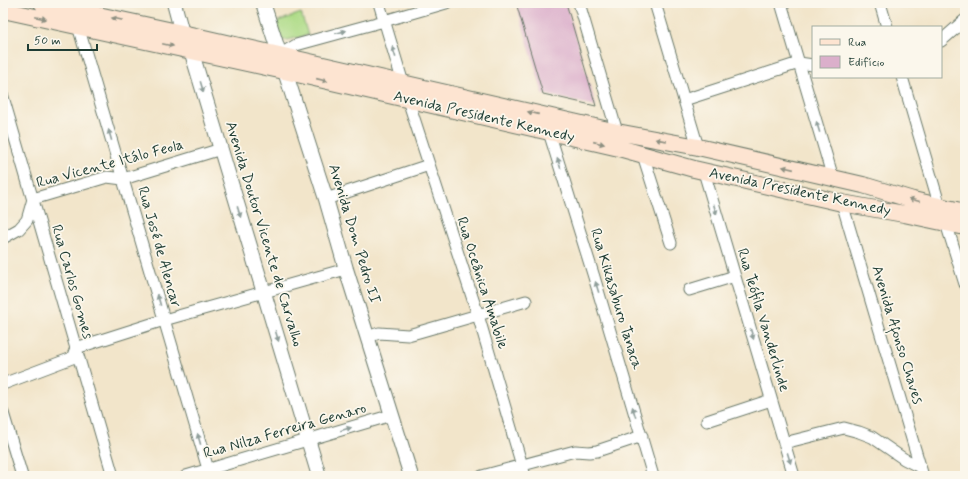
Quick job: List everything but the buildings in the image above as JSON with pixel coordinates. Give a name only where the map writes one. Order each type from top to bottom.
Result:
[{"type":"main road","name":"Avenida Presidente Kennedy","points":[[42,3],[72,6],[182,33],[617,132],[698,147],[863,185],[940,207],[965,212]]},
{"type":"main road","name":"Avenida Presidente Kennedy","points":[[3,10],[191,50],[549,132],[643,155],[704,172],[842,203],[965,227]]},
{"type":"main road","points":[[704,172],[706,164],[714,161],[756,167],[765,163]]},
{"type":"main road","points":[[756,183],[782,183],[822,188],[828,185],[833,178]]},
{"type":"street","name":"Avenida Doutor Vicente de Carvalho","points":[[174,3],[182,33],[191,50],[319,476]]},
{"type":"street","name":"Avenida Dom Pedro II","points":[[263,3],[326,199],[346,269],[411,476]]},
{"type":"street","points":[[379,3],[403,83]]},
{"type":"street","points":[[279,55],[296,45],[446,3]]},
{"type":"street","points":[[579,3],[617,132]]},
{"type":"street","points":[[655,3],[698,147]]},
{"type":"street","points":[[781,3],[833,178]]},
{"type":"street","points":[[880,3],[887,26]]},
{"type":"street","points":[[942,40],[965,20]]},
{"type":"street","name":"Rua José de Alencar","points":[[78,26],[209,473]]},
{"type":"street","points":[[684,100],[799,63],[812,65]]},
{"type":"street","points":[[902,78],[940,207]]},
{"type":"street","name":"Rua Carlos Gomes","points":[[3,97],[113,476]]},
{"type":"street","name":"Rua Oceânica Amabile","points":[[408,100],[478,315],[523,471]]},
{"type":"street","name":"Rua Kikasaburo Tanaca","points":[[549,132],[653,476]]},
{"type":"street","name":"Rua Vicente Itálo Feola","points":[[3,238],[18,229],[28,220],[33,199],[107,177],[123,178],[220,149]]},
{"type":"street","points":[[643,155],[670,243]]},
{"type":"street","points":[[326,199],[429,165]]},
{"type":"street","name":"Rua Teófila Vanderlinde","points":[[704,172],[794,476]]},
{"type":"street","name":"Avenida Afonso Chaves","points":[[842,203],[922,471]]},
{"type":"street","points":[[946,223],[965,284]]},
{"type":"street","points":[[3,384],[72,358],[76,348],[164,320],[346,269]]},
{"type":"street","points":[[689,290],[735,276]]},
{"type":"street","points":[[368,337],[379,333],[408,335],[526,301]]},
{"type":"street","points":[[707,421],[771,400]]},
{"type":"street","points":[[3,413],[22,476]]},
{"type":"street","name":"Rua Nilza Ferreira Genaro","points":[[186,476],[209,473],[308,440],[392,415]]},
{"type":"street","points":[[784,443],[844,428],[872,437],[922,471]]},
{"type":"street","points":[[482,476],[523,471],[575,451],[597,451],[642,436]]},
{"type":"green space","points":[[301,13],[308,35],[282,40],[276,22]]}]
